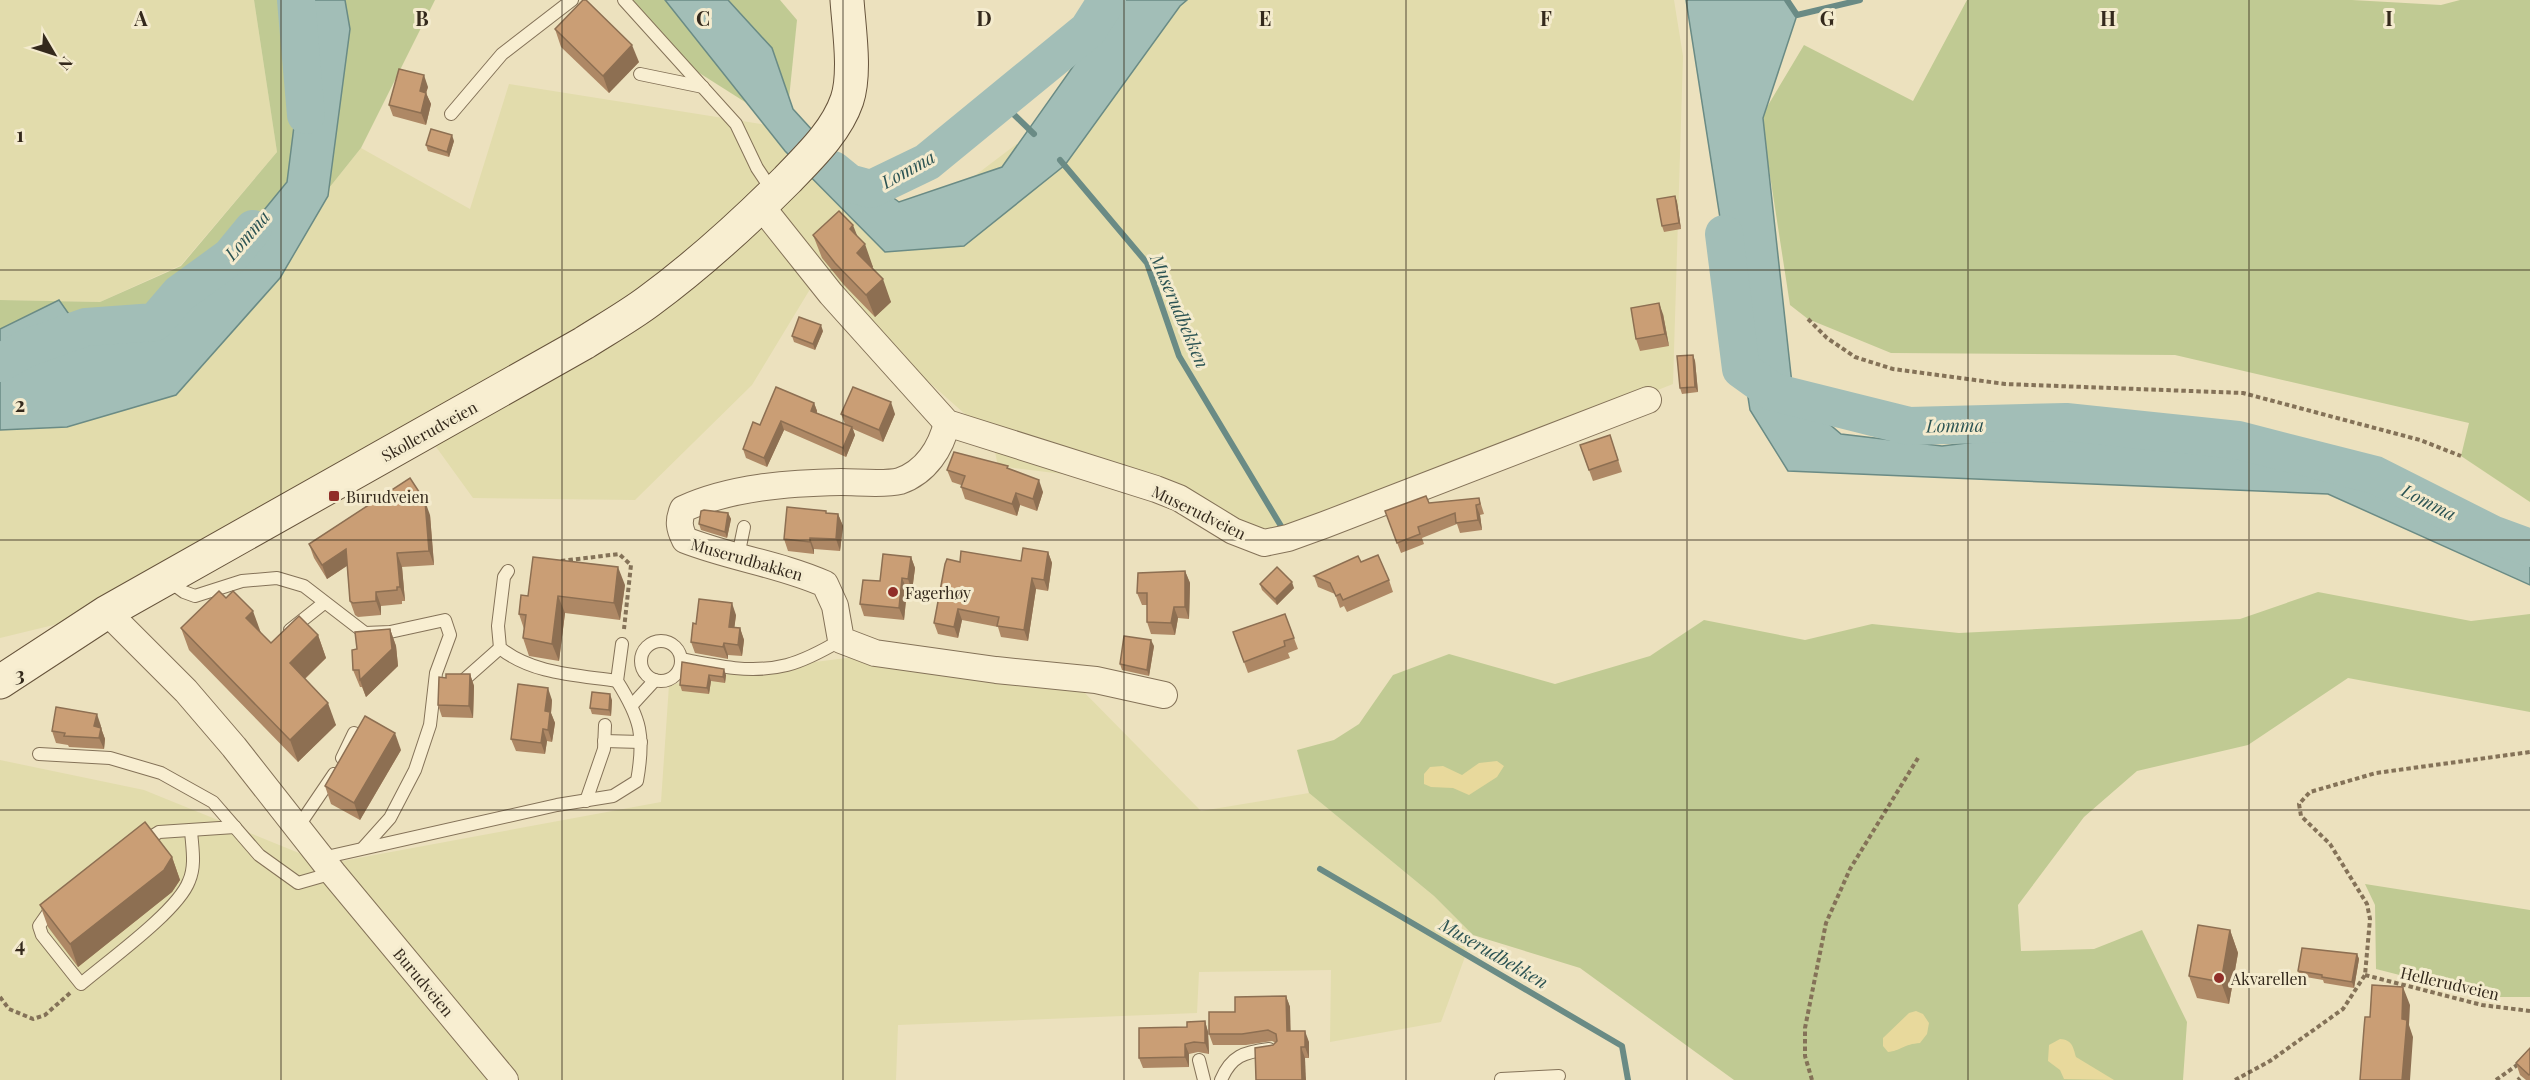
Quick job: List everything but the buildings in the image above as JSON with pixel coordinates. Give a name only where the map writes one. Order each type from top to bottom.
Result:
[{"type":"street","name":"Skollerudveien","points":[[0,682],[108,612],[584,343],[647,302],[694,267],[776,190],[826,137],[837,121],[848,98],[851,58],[847,4]]},
{"type":"street","points":[[776,190],[831,294],[947,423]]},
{"type":"street","name":"Muserudveien","points":[[947,423],[1156,489],[1179,498],[1233,531],[1264,543],[1288,538],[1648,400]]},
{"type":"street","name":"Muserudbakken","points":[[841,640],[835,606],[825,584],[798,572],[685,540],[679,520],[683,509],[700,501],[781,485],[898,482],[926,465],[944,434],[947,423]]},
{"type":"street","name":"Burudveien","points":[[108,612],[186,691],[505,1080]]},
{"type":"street","points":[[841,640],[875,653],[996,670],[1096,680],[1164,695]]},
{"type":"lane","points":[[451,114],[502,54],[572,0]]},
{"type":"lane","points":[[624,0],[736,124],[757,168],[776,190]]},
{"type":"lane","points":[[640,74],[703,87]]},
{"type":"lane","points":[[738,555],[744,526]]},
{"type":"lane","points":[[508,571],[504,577],[498,626],[501,648],[515,660],[542,669],[616,681]]},
{"type":"lane","points":[[166,579],[184,592],[195,596],[242,581],[278,578],[304,585],[364,633],[390,632],[445,620],[450,636],[436,673],[430,725],[415,770],[390,818],[364,847]]},
{"type":"lane","points":[[284,634],[324,603]]},
{"type":"lane","points":[[681,659],[720,667],[757,669],[786,665],[809,658],[841,640]]},
{"type":"lane","points":[[660,641],[671,643],[681,659],[681,666],[675,675],[662,681],[655,680],[644,671],[642,663],[642,656],[647,646],[660,641]]},
{"type":"lane","points":[[39,754],[110,758],[161,773],[213,802],[259,855],[298,883],[364,847],[613,796],[637,781],[641,742],[640,727],[632,705],[616,681],[622,644]]},
{"type":"lane","points":[[465,679],[501,648]]},
{"type":"lane","points":[[632,705],[655,680]]},
{"type":"lane","points":[[586,801],[604,749],[605,725]]},
{"type":"lane","points":[[298,827],[330,781],[354,733]]},
{"type":"lane","points":[[604,741],[641,742]]},
{"type":"lane","points":[[131,848],[159,832],[235,827]]},
{"type":"lane","points":[[60,898],[39,926],[42,935],[81,984],[177,902],[189,881],[193,865],[191,830]]},
{"type":"lane","points":[[1221,1080],[1228,1064],[1236,1056],[1250,1051],[1273,1049]]},
{"type":"lane","points":[[1199,1060],[1204,1080]]},
{"type":"lane","points":[[1500,1080],[1559,1076]]},
{"type":"path","points":[[1808,319],[1827,338],[1855,357],[1893,369],[2005,384],[2243,393],[2420,440],[2461,456]]},
{"type":"path","points":[[556,561],[620,554],[632,565],[622,644]]},
{"type":"path","points":[[2235,1080],[2270,1060],[2343,1009],[2365,975],[2370,919],[2367,904],[2330,844],[2301,816],[2299,804],[2310,792],[2376,772],[2530,752]]},
{"type":"path","points":[[1812,1080],[1805,1056],[1805,1028],[1826,923],[1850,869],[1918,758]]},
{"type":"path","name":"Hellerudveien","points":[[2365,975],[2482,1005],[2530,1011]]},
{"type":"path","points":[[0,997],[9,1009],[20,1016],[33,1019],[45,1015],[81,984]]},
{"type":"path","points":[[2496,1080],[2529,1057]]},
{"type":"shaded area","points":[[0,0],[254,0],[277,152],[181,265],[100,302],[0,300]]},
{"type":"shaded area","points":[[1161,0],[1674,0],[1683,56],[1673,384],[1255,548],[1160,486],[998,466],[992,438],[815,281],[752,385],[635,500],[473,498],[426,433],[107,612],[0,638],[0,409],[250,287],[361,148],[470,209],[509,84],[786,128],[907,227],[1038,128]]},
{"type":"shaded area","points":[[855,657],[1075,683],[1201,811],[1309,793],[1434,896],[1473,935],[1441,1022],[1330,1042],[1331,970],[1199,972],[1197,1013],[898,1025],[896,1080],[0,1080],[0,760],[144,790],[326,864],[661,802],[669,685],[757,669]]},
{"type":"green space","points":[[254,0],[435,0],[361,148],[250,287],[0,409],[0,300],[100,302],[181,266],[277,152]]},
{"type":"green space","points":[[622,0],[780,0],[797,20],[786,128],[674,57]]},
{"type":"green space","points":[[1967,0],[2352,0],[2441,5],[2460,0],[2530,0],[2530,502],[2461,456],[2469,423],[2175,355],[1891,353],[1808,319],[1790,305],[1761,117],[1804,45],[1913,101]]},
{"type":"green space","points":[[2318,592],[2471,621],[2530,614],[2530,712],[2348,678],[2248,745],[2137,771],[2084,817],[2018,905],[2021,951],[2094,949],[2142,930],[2187,1022],[2183,1080],[1734,1080],[1580,968],[1473,935],[1434,896],[1309,793],[1297,750],[1334,740],[1359,724],[1393,675],[1449,654],[1555,684],[1650,656],[1704,620],[1805,640],[1872,624],[1959,633],[2240,619]]},
{"type":"green space","points":[[2365,884],[2530,910],[2530,997],[2486,997],[2376,969],[2375,905]]},
{"type":"sand","points":[[1497,761],[1504,766],[1497,777],[1469,795],[1453,788],[1431,787],[1424,784],[1424,774],[1430,767],[1443,766],[1462,775],[1479,763]]},
{"type":"sand","points":[[1916,1011],[1923,1014],[1929,1023],[1927,1034],[1920,1043],[1888,1052],[1883,1046],[1883,1038],[1909,1013]]},
{"type":"sand","points":[[2060,1039],[2071,1044],[2076,1057],[2114,1080],[2064,1079],[2060,1070],[2048,1061],[2049,1045]]},
{"type":"water","points":[[296,0],[345,0],[350,29],[328,196],[280,278],[176,395],[67,427],[0,430],[0,329],[59,300],[87,340],[174,320],[287,182],[302,62]]},
{"type":"water","points":[[665,0],[728,0],[772,48],[793,109],[834,154],[899,202],[1002,167],[1120,0],[1187,0],[1180,6],[1065,165],[964,246],[885,252],[785,151]]},
{"type":"water","points":[[1686,0],[1788,0],[1797,15],[1763,118],[1793,393],[1841,434],[1942,446],[2074,430],[2312,464],[2480,528],[2530,538],[2530,585],[2328,494],[1788,471],[1750,410]]},
{"type":"waterway","name":"Lomma","points":[[296,0],[306,115]]},
{"type":"waterway","name":"Lomma","points":[[833,170],[849,183],[871,189],[927,162],[1088,30],[1107,0]]},
{"type":"waterway","points":[[1787,0],[1797,15],[1860,0]]},
{"type":"waterway","name":"Muserudbekken","points":[[1001,102],[1034,134]]},
{"type":"waterway","name":"Muserudbekken","points":[[1060,160],[1147,263],[1179,356],[1281,526]]},
{"type":"waterway","name":"Lomma","points":[[0,363],[27,348],[86,327],[155,322],[179,294],[230,257],[253,229]]},
{"type":"waterway","name":"Lomma","points":[[1724,234],[1741,369],[1773,392],[1909,426],[2066,422],[2238,440],[2375,475],[2492,534],[2530,548]]},
{"type":"waterway","name":"Muserudbekken","points":[[1320,869],[1622,1046],[1628,1080]]},
{"type":"place","name":"Burudveien","points":[[334,496]]},
{"type":"place","name":"Fagerhøy","points":[[893,592]]},
{"type":"place","name":"Akvarellen","points":[[2219,978]]}]
